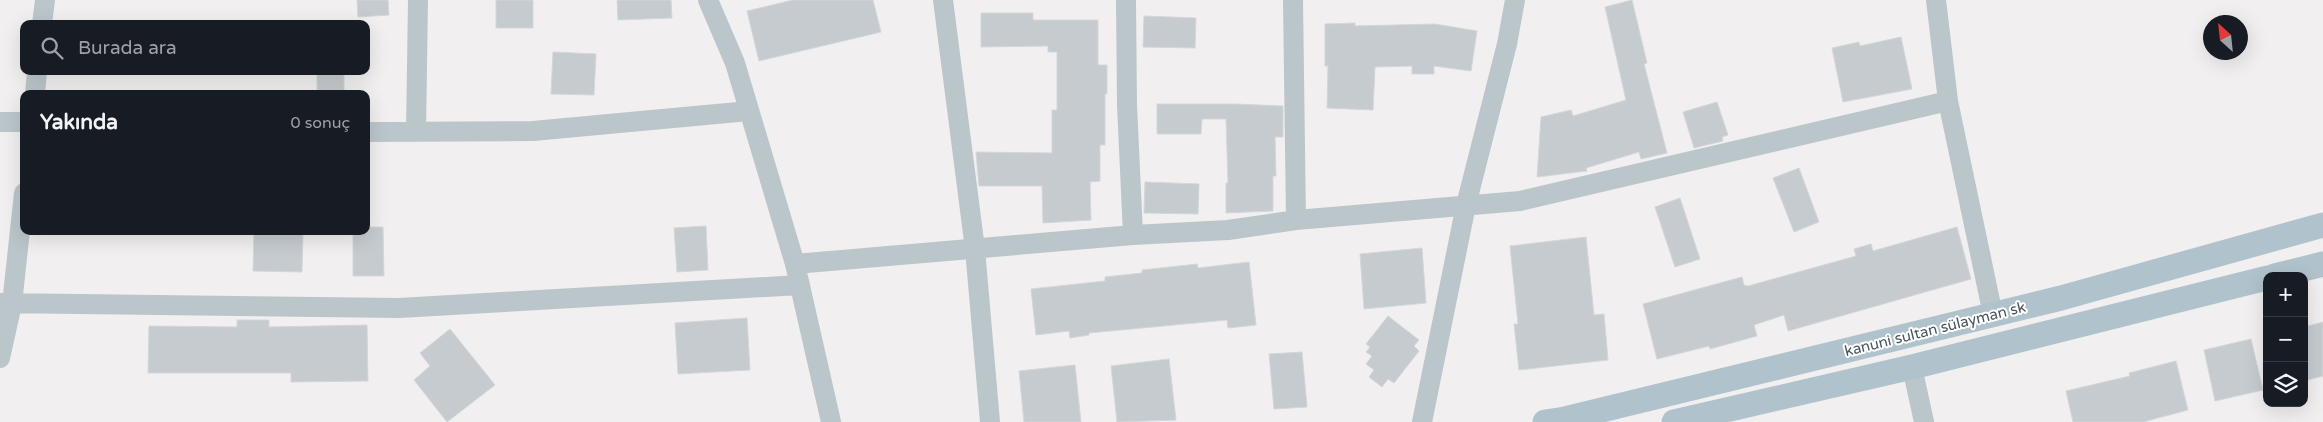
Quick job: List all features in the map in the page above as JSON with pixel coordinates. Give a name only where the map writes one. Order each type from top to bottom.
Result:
[{"type":"main road","name":"kanuni sultan sülayman sk","points":[[1545,422],[1565,419],[2061,298],[2323,225]]},
{"type":"main road","points":[[2291,272],[2323,264]]},
{"type":"main road","points":[[1674,422],[1912,367],[2263,279]]},
{"type":"street","points":[[42,20],[45,0]]},
{"type":"street","points":[[416,132],[418,0]]},
{"type":"street","points":[[708,0],[735,63],[794,264],[831,422]]},
{"type":"street","points":[[943,0],[975,248],[990,422]]},
{"type":"street","points":[[1126,0],[1127,105],[1133,234]]},
{"type":"street","points":[[1293,0],[1296,220]]},
{"type":"street","points":[[1422,422],[1466,205],[1507,44],[1515,0]]},
{"type":"street","points":[[1936,0],[1948,101],[1993,315]]},
{"type":"street","points":[[35,90],[37,75]]},
{"type":"street","points":[[794,264],[1133,234],[1228,230],[1296,220],[1520,201],[1948,101]]},
{"type":"street","points":[[370,132],[532,131],[749,111]]},
{"type":"street","points":[[0,122],[20,122]]},
{"type":"street","points":[[0,358],[6,304],[20,218]]},
{"type":"street","points":[[6,304],[399,308],[800,285]]},
{"type":"street","points":[[1912,367],[1924,422]]},
{"type":"building","points":[[357,0],[388,0],[389,15],[358,17]]},
{"type":"building","points":[[496,0],[533,0],[533,28],[496,28]]},
{"type":"building","points":[[617,0],[671,0],[672,18],[618,20]]},
{"type":"building","points":[[793,0],[873,0],[881,32],[759,61],[747,11]]},
{"type":"building","points":[[1632,0],[1647,63],[1644,64],[1667,153],[1641,159],[1639,152],[1586,168],[1587,171],[1537,177],[1541,117],[1571,110],[1573,116],[1626,100],[1605,7]]},
{"type":"building","points":[[981,13],[1033,13],[1033,20],[1098,20],[1098,65],[1107,65],[1107,94],[1105,94],[1105,145],[1100,145],[1100,181],[1090,182],[1091,220],[1043,223],[1042,186],[979,186],[976,152],[1052,153],[1052,110],[1057,110],[1057,52],[1048,52],[1048,46],[981,47]]},
{"type":"building","points":[[1144,16],[1196,18],[1195,48],[1143,47]]},
{"type":"building","points":[[1355,23],[1355,26],[1435,24],[1477,31],[1471,71],[1434,66],[1434,74],[1412,74],[1412,66],[1375,67],[1373,110],[1327,108],[1328,66],[1325,66],[1325,24]]},
{"type":"building","points":[[1901,37],[1912,89],[1843,102],[1832,48],[1859,42],[1860,46]]},
{"type":"building","points":[[553,52],[596,54],[594,95],[551,94]]},
{"type":"building","points":[[317,75],[344,75],[344,90],[317,90]]},
{"type":"building","points":[[1717,102],[1728,135],[1722,137],[1723,141],[1694,148],[1683,112]]},
{"type":"building","points":[[1157,104],[1283,106],[1283,137],[1275,137],[1276,176],[1273,176],[1273,211],[1226,213],[1226,183],[1228,183],[1226,119],[1202,119],[1201,134],[1157,134]]},
{"type":"building","points":[[1799,168],[1819,222],[1794,232],[1773,178]]},
{"type":"building","points":[[1145,182],[1199,184],[1198,214],[1144,213]]},
{"type":"building","points":[[1680,198],[1700,259],[1675,267],[1655,207]]},
{"type":"building","points":[[706,226],[708,270],[677,272],[674,228]]},
{"type":"building","points":[[370,227],[383,227],[384,276],[353,276],[353,235],[370,235]]},
{"type":"building","points":[[1957,227],[1971,279],[1788,331],[1784,315],[1754,325],[1757,336],[1710,349],[1709,346],[1657,359],[1643,304],[1742,277],[1744,285],[1748,286],[1856,256],[1854,249],[1871,244],[1873,251]]},
{"type":"building","points":[[254,235],[303,235],[302,272],[253,271]]},
{"type":"building","points":[[1586,237],[1594,315],[1604,314],[1608,360],[1519,370],[1514,324],[1518,324],[1510,246]]},
{"type":"building","points":[[1422,248],[1426,303],[1364,309],[1360,254]]},
{"type":"building","points":[[1249,262],[1256,325],[1228,328],[1227,320],[1089,333],[1089,335],[1070,338],[1069,331],[1036,335],[1031,289],[1105,281],[1105,277],[1142,273],[1142,270],[1197,264],[1198,268]]},
{"type":"building","points":[[1388,316],[1419,340],[1414,346],[1419,351],[1394,383],[1388,379],[1382,387],[1369,377],[1374,370],[1366,364],[1372,356],[1366,352],[1370,347],[1366,344]]},
{"type":"building","points":[[747,318],[750,370],[678,374],[675,323]]},
{"type":"building","points":[[237,320],[269,320],[269,327],[367,325],[368,381],[291,382],[291,373],[148,373],[149,326],[237,327]]},
{"type":"building","points":[[2323,322],[2323,376],[2308,380],[2308,362],[2308,326]]},
{"type":"building","points":[[450,329],[495,385],[447,422],[414,380],[430,366],[420,353]]},
{"type":"building","points":[[2251,339],[2263,390],[2215,401],[2204,350]]},
{"type":"building","points":[[1302,352],[1307,407],[1274,409],[1269,354]]},
{"type":"building","points":[[1169,359],[1176,420],[1117,422],[1111,366]]},
{"type":"building","points":[[2176,361],[2188,410],[2143,422],[2073,422],[2066,391],[2130,376],[2129,373]]},
{"type":"building","points":[[1075,365],[1081,422],[1024,422],[1019,371]]}]
